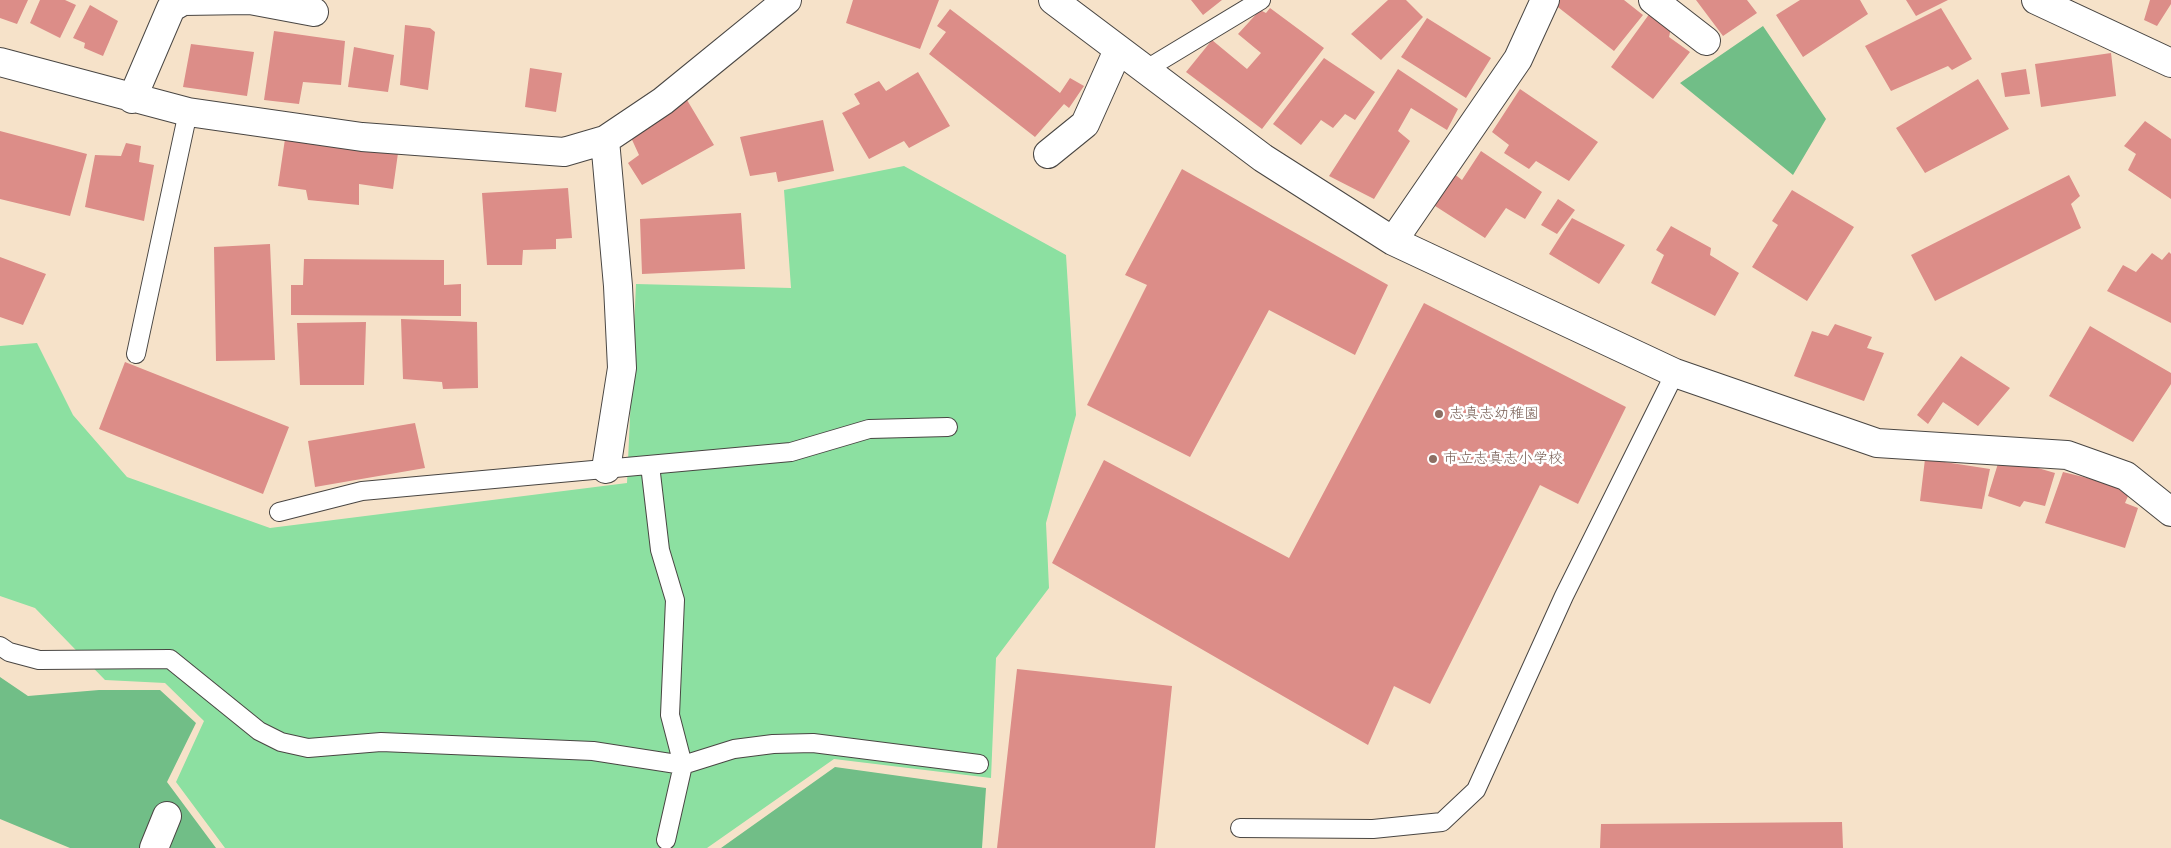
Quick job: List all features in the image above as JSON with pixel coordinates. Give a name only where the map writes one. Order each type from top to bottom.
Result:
[{"type":"street","points":[[132,99],[172,8],[183,1],[250,0],[314,12]]},
{"type":"street","points":[[0,62],[132,99],[188,112],[362,137],[564,152],[605,140],[663,101],[787,0]]},
{"type":"street","points":[[1053,0],[1263,158],[1393,241],[1675,373],[1877,443],[2067,455],[2126,476],[2171,512]]},
{"type":"street","points":[[1393,241],[1518,60],[1545,0]]},
{"type":"street","points":[[1653,0],[1706,41]]},
{"type":"street","points":[[2036,0],[2171,63]]},
{"type":"street","points":[[1048,154],[1085,124],[1118,50]]},
{"type":"street","points":[[605,140],[618,286],[622,368],[606,469]]},
{"type":"street","points":[[154,848],[166,816]]},
{"type":"lane","points":[[1145,70],[1261,0]]},
{"type":"lane","points":[[136,354],[188,112]]},
{"type":"lane","points":[[1240,828],[1373,829],[1442,822],[1476,790],[1564,596],[1675,373]]},
{"type":"lane","points":[[280,512],[362,491],[791,452],[869,428],[948,427]]},
{"type":"lane","points":[[650,465],[660,550],[675,600],[670,715],[683,765],[666,840]]},
{"type":"lane","points":[[0,646],[9,652],[39,660],[170,659],[259,732],[281,742],[308,748],[381,742],[593,751],[683,765],[734,750],[772,744],[813,743],[979,764]]},
{"type":"green space","points":[[1763,26],[1826,119],[1793,175],[1680,83]]},
{"type":"green space","points":[[904,166],[1066,255],[1076,415],[1046,523],[1049,588],[996,658],[991,778],[834,759],[707,848],[225,848],[176,782],[204,721],[165,683],[105,680],[35,608],[0,596],[0,346],[37,343],[73,415],[127,477],[270,528],[627,483],[636,284],[791,288],[784,190]]},
{"type":"green space","points":[[0,677],[28,696],[99,690],[160,690],[196,723],[167,782],[216,848],[70,848],[0,819]]},
{"type":"green space","points":[[835,767],[986,788],[982,848],[721,848]]},
{"type":"building","points":[[0,0],[28,0],[17,24],[0,18]]},
{"type":"building","points":[[40,0],[65,0],[76,5],[60,38],[30,23]]},
{"type":"building","points":[[853,0],[939,0],[920,49],[846,23]]},
{"type":"building","points":[[1191,0],[1222,0],[1203,15]]},
{"type":"building","points":[[1388,0],[1406,0],[1423,17],[1381,60],[1351,34]]},
{"type":"building","points":[[1557,0],[1624,0],[1643,15],[1614,51],[1554,4]]},
{"type":"building","points":[[1696,0],[1747,0],[1757,13],[1723,36]]},
{"type":"building","points":[[1800,0],[1860,0],[1868,14],[1803,57],[1776,15]]},
{"type":"building","points":[[1906,0],[1948,0],[1916,16]]},
{"type":"building","points":[[2150,0],[2171,0],[2171,4],[2157,26],[2144,20]]},
{"type":"building","points":[[90,5],[118,21],[103,56],[84,48],[85,43],[73,38]]},
{"type":"building","points":[[1270,8],[1324,48],[1262,129],[1186,72],[1212,40],[1247,69],[1261,53],[1238,34],[1260,10],[1266,13]]},
{"type":"building","points":[[1941,8],[1972,59],[1952,70],[1948,66],[1891,91],[1865,46]]},
{"type":"building","points":[[950,9],[1060,93],[1070,78],[1084,86],[1069,108],[1064,104],[1035,137],[929,54],[946,32],[937,26]]},
{"type":"building","points":[[1650,13],[1671,28],[1669,37],[1690,52],[1653,99],[1611,67]]},
{"type":"building","points":[[1427,18],[1491,58],[1466,98],[1401,57]]},
{"type":"building","points":[[405,25],[430,28],[435,32],[428,90],[400,85]]},
{"type":"building","points":[[274,31],[345,41],[341,85],[303,82],[299,104],[264,100]]},
{"type":"building","points":[[191,44],[254,52],[247,96],[183,87]]},
{"type":"building","points":[[354,47],[394,55],[388,92],[348,87]]},
{"type":"building","points":[[2111,53],[2116,96],[2041,107],[2035,64]]},
{"type":"building","points":[[1324,58],[1375,92],[1355,120],[1345,114],[1333,128],[1321,120],[1301,145],[1273,124]]},
{"type":"building","points":[[530,68],[562,73],[556,112],[525,107]]},
{"type":"building","points":[[1398,69],[1458,109],[1447,130],[1411,108],[1398,131],[1410,141],[1374,199],[1329,176]]},
{"type":"building","points":[[2026,69],[2030,94],[2005,97],[2001,73]]},
{"type":"building","points":[[918,72],[950,126],[909,148],[904,141],[869,159],[842,113],[860,104],[854,94],[879,81],[886,91]]},
{"type":"building","points":[[1978,79],[2009,129],[1925,173],[1896,128]]},
{"type":"building","points":[[1520,89],[1598,142],[1569,181],[1536,161],[1529,169],[1504,153],[1509,145],[1492,132]]},
{"type":"building","points":[[687,100],[714,145],[642,185],[628,163],[639,155],[628,131]]},
{"type":"building","points":[[823,120],[834,171],[778,182],[776,172],[750,176],[740,137]]},
{"type":"building","points":[[2145,121],[2171,139],[2171,199],[2128,170],[2136,154],[2124,146]]},
{"type":"building","points":[[0,131],[87,154],[70,216],[0,199]]},
{"type":"building","points":[[285,139],[398,153],[393,189],[359,184],[359,205],[308,200],[306,190],[278,186]]},
{"type":"building","points":[[126,143],[141,146],[139,162],[154,165],[144,221],[85,207],[95,155],[121,156]]},
{"type":"building","points":[[1481,151],[1542,192],[1525,219],[1506,208],[1485,238],[1432,204],[1453,173],[1462,180]]},
{"type":"building","points":[[1182,169],[1388,285],[1355,355],[1269,310],[1190,457],[1087,405],[1147,285],[1125,275]]},
{"type":"building","points":[[2069,175],[2080,196],[2071,204],[2081,228],[1935,301],[1911,255]]},
{"type":"building","points":[[568,188],[572,238],[556,239],[556,249],[523,250],[522,265],[487,265],[482,193]]},
{"type":"building","points":[[1792,190],[1854,227],[1807,301],[1752,267],[1778,225],[1772,221]]},
{"type":"building","points":[[1558,199],[1575,210],[1557,234],[1541,225]]},
{"type":"building","points":[[741,213],[745,269],[642,274],[640,219]]},
{"type":"building","points":[[1572,218],[1625,245],[1599,284],[1549,254]]},
{"type":"building","points":[[1671,226],[1711,248],[1710,255],[1739,273],[1715,316],[1651,283],[1664,255],[1656,250]]},
{"type":"building","points":[[270,244],[275,360],[216,361],[214,247]]},
{"type":"building","points":[[2169,252],[2171,254],[2171,323],[2107,291],[2123,265],[2136,272],[2152,253],[2162,260]]},
{"type":"building","points":[[0,257],[46,274],[23,325],[0,317]]},
{"type":"building","points":[[304,259],[444,260],[444,285],[461,284],[461,316],[291,315],[291,285],[303,285]]},
{"type":"building","points":[[1424,303],[1626,407],[1578,504],[1540,485],[1430,704],[1394,686],[1368,745],[1052,563],[1104,460],[1289,558]]},
{"type":"building","points":[[401,319],[477,322],[478,388],[443,389],[442,382],[403,379]]},
{"type":"building","points":[[366,322],[364,385],[300,385],[297,323]]},
{"type":"building","points":[[1835,324],[1872,337],[1867,348],[1884,353],[1864,401],[1794,376],[1812,331],[1828,336]]},
{"type":"building","points":[[2090,326],[2171,373],[2171,384],[2133,442],[2049,396]]},
{"type":"building","points":[[1961,356],[2010,388],[1978,426],[1943,402],[1928,424],[1917,415]]},
{"type":"building","points":[[125,362],[289,427],[263,494],[99,429]]},
{"type":"building","points":[[415,423],[425,468],[315,487],[308,441]]},
{"type":"building","points":[[2000,457],[2055,473],[2045,506],[2024,501],[2020,507],[1988,496]]},
{"type":"building","points":[[1925,459],[1990,469],[1982,509],[1920,501]]},
{"type":"building","points":[[2063,472],[2112,484],[2128,496],[2125,503],[2138,508],[2125,548],[2045,523]]},
{"type":"building","points":[[1017,669],[1172,686],[1155,848],[997,848]]},
{"type":"building","points":[[1842,822],[1843,848],[1600,848],[1601,824]]},
{"type":"place","name":"志真志幼稚園","points":[[1439,414]]},
{"type":"place","name":"市立志真志小学校","points":[[1433,459]]}]
